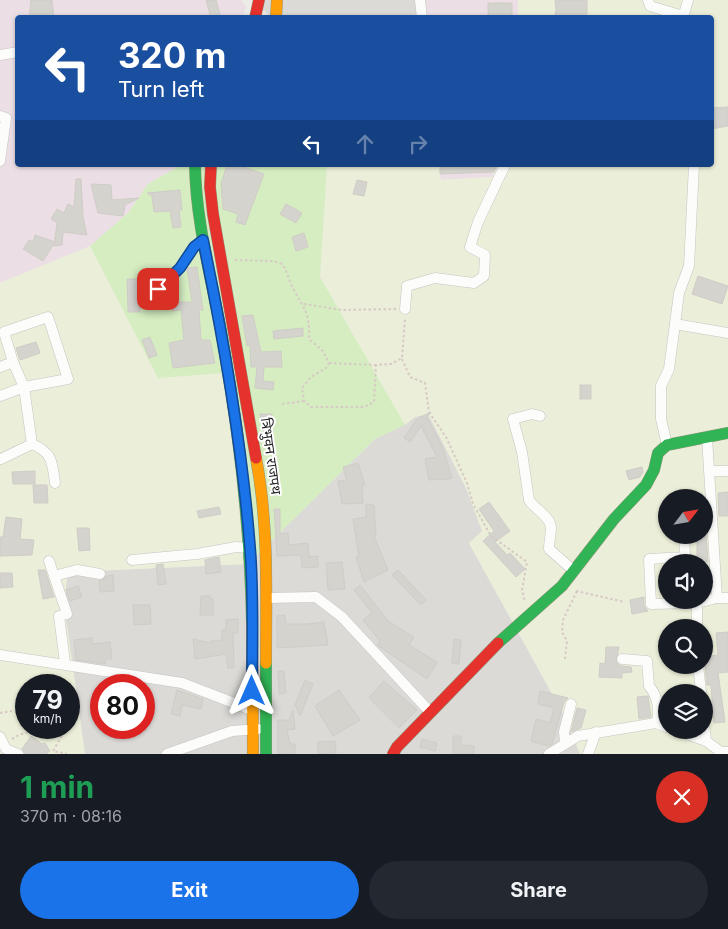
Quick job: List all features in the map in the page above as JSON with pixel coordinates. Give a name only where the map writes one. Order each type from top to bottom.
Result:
[{"type":"main road","points":[[256,15],[259,0]]},
{"type":"main road","points":[[276,15],[277,0]]},
{"type":"main road","points":[[194,167],[194,186],[219,315],[234,412],[250,548],[253,754]]},
{"type":"main road","name":"त्रिभुवन राजपथ","points":[[211,167],[210,187],[218,238],[262,489],[267,598],[266,754]]},
{"type":"main road","points":[[393,754],[430,712],[530,614],[562,586],[614,519],[646,485],[654,470],[658,453],[667,445],[728,433]]},
{"type":"street","points":[[420,0],[422,15]]},
{"type":"street","points":[[648,0],[650,6],[677,15]]},
{"type":"street","points":[[684,15],[688,0]]},
{"type":"street","points":[[0,55],[15,52]]},
{"type":"street","points":[[0,116],[6,118],[0,161]]},
{"type":"street","points":[[405,309],[407,286],[436,278],[474,283],[484,276],[485,255],[470,247],[478,222],[504,167]]},
{"type":"street","points":[[667,445],[661,419],[661,386],[669,369],[678,293],[689,266],[694,167]]},
{"type":"street","points":[[0,396],[24,387],[68,379],[48,317],[4,332],[13,362],[24,387],[32,444]]},
{"type":"street","points":[[675,324],[728,333]]},
{"type":"street","points":[[0,367],[13,362]]},
{"type":"street","points":[[540,416],[532,414],[513,419],[522,452],[529,500],[547,517],[552,526],[549,549],[574,571]]},
{"type":"street","points":[[707,437],[717,598]]},
{"type":"street","points":[[0,462],[32,444]]},
{"type":"street","points":[[32,444],[41,448],[51,457],[55,483]]},
{"type":"street","points":[[710,471],[728,471]]},
{"type":"street","points":[[132,560],[197,554],[236,547],[250,548]]},
{"type":"street","points":[[658,558],[649,559],[651,604],[658,604]]},
{"type":"street","points":[[49,561],[67,614],[59,616],[65,663]]},
{"type":"street","points":[[54,576],[77,570],[100,574]]},
{"type":"street","points":[[267,598],[316,597],[342,617],[430,712]]},
{"type":"street","points":[[713,599],[728,598]]},
{"type":"street","points":[[1,657],[65,663],[182,683],[252,710]]},
{"type":"street","points":[[622,659],[647,661],[649,686],[654,691],[658,708]]},
{"type":"street","points":[[565,742],[564,732],[571,704]]},
{"type":"street","points":[[549,754],[565,742],[578,736],[596,732],[658,725]]},
{"type":"street","points":[[167,754],[232,731],[266,730]]},
{"type":"street","points":[[588,754],[596,732]]},
{"type":"street","points":[[701,739],[721,752],[728,752]]},
{"type":"street","points":[[2,741],[6,749],[18,754]]},
{"type":"lane","points":[[147,299],[180,268],[194,247],[203,240],[218,238]]},
{"type":"path","points":[[222,260],[274,261],[282,264],[293,289],[304,304],[309,326],[308,339],[323,352],[329,363]]},
{"type":"path","points":[[304,304],[342,310],[405,309],[402,358],[410,377],[425,383],[429,412],[446,437],[467,483],[474,504],[491,536],[527,562],[522,590],[530,614]]},
{"type":"path","points":[[329,363],[391,364],[402,358]]},
{"type":"path","points":[[329,363],[326,368],[311,377],[302,388],[304,401],[310,407],[364,407],[374,402],[376,365]]},
{"type":"path","points":[[282,404],[304,401]]},
{"type":"path","points":[[562,586],[625,602]]},
{"type":"path","points":[[565,659],[567,641],[562,632],[564,620],[577,591]]},
{"type":"path","points":[[0,713],[12,711]]},
{"type":"path","points":[[2,741],[43,730],[63,734],[54,751],[67,754]]},
{"type":"shaded area","points":[[0,0],[241,0],[246,7],[244,15],[15,15],[15,167],[178,167],[148,184],[128,213],[90,246],[0,283]]},
{"type":"shaded area","points":[[252,0],[518,0],[518,15],[269,15]]},
{"type":"shaded area","points":[[421,0],[518,0],[518,15],[423,15]]},
{"type":"shaded area","points":[[439,167],[493,167],[493,177],[440,180]]},
{"type":"shaded area","points":[[428,413],[466,488],[483,532],[469,543],[566,719],[580,754],[85,754],[80,719],[80,674],[74,674],[64,605],[67,572],[248,564],[375,439],[415,417]]},
{"type":"green space","points":[[518,0],[728,0],[728,754],[580,754],[566,719],[469,543],[482,531],[466,488],[428,414],[415,417],[405,425],[320,277],[327,167],[439,167],[441,180],[493,177],[493,167],[714,167],[714,15],[518,15]]},
{"type":"green space","points":[[178,167],[327,167],[320,277],[405,425],[375,439],[248,564],[224,373],[158,378],[90,246],[128,213],[148,184]]},
{"type":"green space","points":[[90,246],[158,377],[224,373],[248,564],[68,572],[64,605],[74,674],[15,674],[15,739],[80,739],[80,719],[85,754],[0,754],[0,283]]},
{"type":"building","points":[[31,0],[52,0],[54,15],[29,15]]},
{"type":"building","points":[[206,0],[216,0],[220,15],[210,15]]},
{"type":"building","points":[[555,0],[587,0],[587,15],[555,15]]},
{"type":"building","points":[[488,3],[512,3],[512,15],[488,15]]},
{"type":"building","points":[[728,107],[728,126],[714,128],[714,108]]},
{"type":"building","points":[[226,167],[244,167],[264,174],[245,225],[236,222],[238,214],[223,209],[221,184]]},
{"type":"building","points":[[440,167],[496,167],[494,172],[440,174]]},
{"type":"building","points":[[76,179],[81,179],[83,217],[87,235],[63,232],[62,245],[54,246],[57,223],[51,219],[57,209],[64,213],[68,204],[74,207]]},
{"type":"building","points":[[357,180],[367,182],[364,196],[353,194]]},
{"type":"building","points":[[91,184],[111,185],[112,200],[139,198],[125,205],[123,216],[98,213]]},
{"type":"building","points":[[180,190],[182,210],[179,210],[181,227],[173,228],[170,211],[154,212],[152,196],[147,193]]},
{"type":"building","points":[[286,204],[302,213],[296,223],[280,214]]},
{"type":"building","points":[[304,233],[308,247],[296,251],[292,237]]},
{"type":"building","points":[[35,235],[55,242],[43,261],[23,249],[29,240],[33,242]]},
{"type":"building","points":[[197,267],[203,310],[199,310],[201,340],[210,340],[215,363],[173,368],[169,343],[184,340],[181,310],[172,311],[173,302],[192,302],[187,268]]},
{"type":"building","points":[[698,276],[728,286],[722,304],[692,294]]},
{"type":"building","points":[[127,279],[139,279],[140,312],[128,312]]},
{"type":"building","points":[[253,315],[261,352],[281,351],[282,367],[264,367],[263,381],[274,382],[273,390],[255,388],[257,367],[251,367],[250,345],[247,346],[242,316]]},
{"type":"building","points":[[303,328],[303,336],[274,339],[273,331]]},
{"type":"building","points":[[150,337],[157,355],[149,358],[142,340]]},
{"type":"building","points":[[36,342],[40,353],[20,360],[16,348]]},
{"type":"building","points":[[580,385],[591,385],[591,399],[580,399]]},
{"type":"building","points":[[431,412],[427,417],[443,448],[452,478],[429,480],[425,459],[437,457],[421,426],[410,442],[404,438],[417,419]]},
{"type":"building","points":[[260,414],[272,414],[273,443],[265,444]]},
{"type":"building","points":[[358,463],[365,485],[362,486],[363,503],[342,504],[338,481],[347,480],[343,467]]},
{"type":"building","points":[[642,467],[643,472],[640,477],[629,480],[626,471]]},
{"type":"building","points":[[35,471],[35,484],[13,484],[12,472]]},
{"type":"building","points":[[33,485],[47,485],[48,503],[34,503]]},
{"type":"building","points":[[728,492],[728,516],[719,516],[718,493]]},
{"type":"building","points":[[489,502],[510,531],[495,542],[507,555],[510,553],[525,569],[516,577],[483,541],[494,531],[479,509]]},
{"type":"building","points":[[366,504],[374,505],[376,536],[374,536],[388,570],[364,582],[356,557],[359,557],[353,519],[366,517]]},
{"type":"building","points":[[219,507],[221,514],[199,518],[197,511]]},
{"type":"building","points":[[274,509],[280,509],[280,534],[288,533],[289,545],[308,543],[309,557],[318,556],[318,567],[302,568],[301,555],[277,556]]},
{"type":"building","points":[[6,517],[22,519],[20,539],[34,540],[32,555],[0,556],[0,537],[3,537]]},
{"type":"building","points":[[77,528],[89,528],[90,550],[79,551]]},
{"type":"building","points":[[697,544],[707,544],[707,554],[697,554]]},
{"type":"building","points":[[219,557],[221,572],[206,574],[205,560]]},
{"type":"building","points":[[342,562],[345,589],[328,590],[326,563]]},
{"type":"building","points":[[163,564],[166,584],[158,585],[156,565]]},
{"type":"building","points":[[38,570],[45,570],[54,597],[43,599]]},
{"type":"building","points":[[398,570],[426,600],[421,605],[392,575]]},
{"type":"building","points":[[0,573],[12,573],[13,587],[0,588]]},
{"type":"building","points":[[113,575],[114,591],[100,592],[99,581]]},
{"type":"building","points":[[360,585],[388,621],[414,637],[409,645],[437,662],[427,679],[377,645],[380,641],[363,620],[372,613],[354,590]]},
{"type":"building","points":[[78,586],[82,597],[70,601],[66,590]]},
{"type":"building","points":[[201,596],[210,596],[210,599],[213,599],[213,615],[200,615]]},
{"type":"building","points":[[644,597],[644,605],[648,611],[632,614],[630,600]]},
{"type":"building","points":[[133,605],[150,605],[151,624],[134,625]]},
{"type":"building","points":[[285,615],[286,624],[324,622],[328,645],[277,648],[277,616]]},
{"type":"building","points":[[238,619],[238,633],[233,633],[234,668],[228,668],[226,654],[195,659],[193,639],[211,643],[211,641],[222,640],[222,630],[226,630],[226,620]]},
{"type":"building","points":[[728,632],[728,672],[718,673],[725,722],[714,723],[713,684],[707,684],[706,674],[713,674],[713,656],[718,655],[716,633]]},
{"type":"building","points":[[92,638],[92,644],[110,642],[112,659],[106,659],[105,664],[76,660],[74,640]]},
{"type":"building","points":[[454,639],[461,640],[459,664],[452,663]]},
{"type":"building","points":[[606,647],[619,647],[616,662],[621,666],[631,667],[632,672],[622,673],[622,678],[599,677],[600,663],[605,664]]},
{"type":"building","points":[[278,671],[284,671],[286,693],[279,694]]},
{"type":"building","points":[[305,680],[313,684],[300,716],[295,705]]},
{"type":"building","points":[[384,681],[417,710],[399,728],[369,698]]},
{"type":"building","points":[[177,690],[203,699],[201,709],[182,705],[180,716],[171,714]]},
{"type":"building","points":[[339,690],[360,720],[333,736],[315,706]]},
{"type":"building","points":[[540,691],[568,698],[564,702],[552,744],[548,746],[531,741],[536,719],[550,723],[554,708],[538,704]]},
{"type":"building","points":[[648,696],[651,717],[639,719],[637,697]]},
{"type":"building","points":[[577,708],[586,710],[581,728],[571,732]]},
{"type":"building","points":[[293,710],[295,729],[287,730],[290,744],[295,744],[295,754],[278,754],[278,720],[289,720]]},
{"type":"building","points":[[453,736],[461,736],[461,745],[474,746],[474,754],[453,754]]},
{"type":"building","points":[[29,739],[35,739],[42,744],[45,743],[50,751],[46,754],[25,754],[22,749]]},
{"type":"building","points":[[422,739],[437,743],[435,751],[420,747]]},
{"type":"building","points":[[335,741],[336,753],[318,754],[318,742]]},
{"type":"traffic: fast","points":[[195,167],[202,234],[235,416],[249,553],[252,622]]},
{"type":"traffic: fast","points":[[498,643],[562,586],[614,519],[646,485],[654,470],[658,453],[667,445],[728,433]]},
{"type":"traffic: fast","points":[[266,663],[266,754]]},
{"type":"traffic: slow","points":[[276,15],[277,0]]},
{"type":"traffic: slow","points":[[256,458],[265,535],[266,663]]},
{"type":"traffic: slow","points":[[252,622],[253,754]]},
{"type":"traffic: jam","points":[[256,15],[259,0]]},
{"type":"traffic: jam","points":[[211,167],[210,187],[213,214],[256,458]]},
{"type":"traffic: jam","points":[[393,754],[397,747],[498,643]]},
{"type":"route","points":[[158,289],[180,268],[194,247],[203,240],[219,315],[243,477],[251,565],[252,691]]}]
